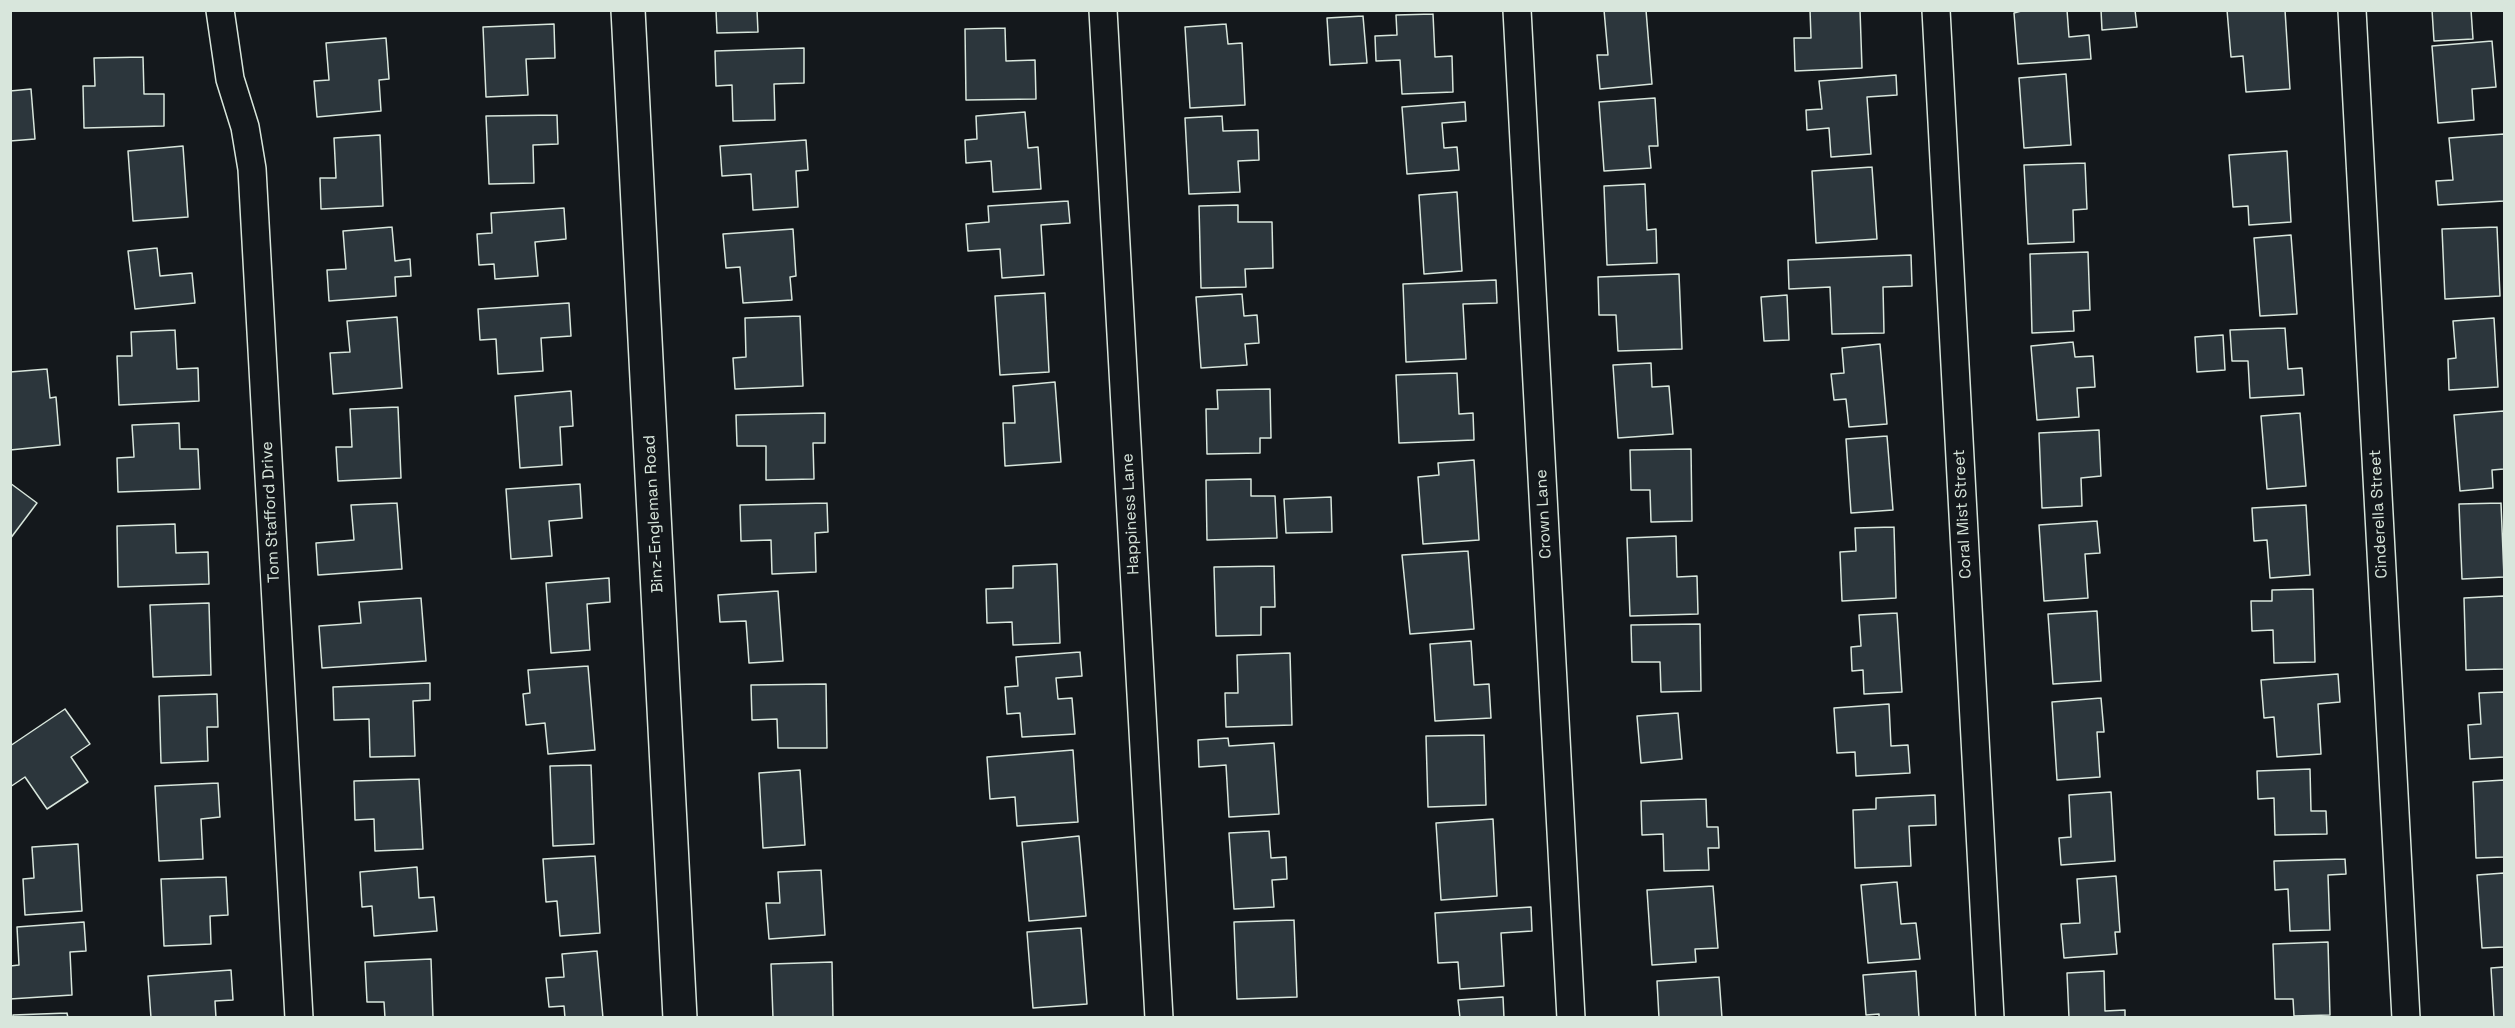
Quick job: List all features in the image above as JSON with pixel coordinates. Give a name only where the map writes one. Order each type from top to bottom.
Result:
[{"type":"street","name":"Tom Stafford Drive","points":[[220,10],[230,79],[245,127],[252,169],[298,1017]]},
{"type":"street","name":"Binz-Engleman Road","points":[[628,10],[680,1017]]},
{"type":"street","name":"Happiness Lane","points":[[1103,10],[1159,1017]]},
{"type":"street","name":"Crown Lane","points":[[1517,10],[1571,1017]]},
{"type":"street","name":"Coral Mist Street","points":[[1936,10],[1990,1017]]},
{"type":"street","name":"Cinderella Street","points":[[2352,10],[2406,1017]]},
{"type":"building","points":[[716,10],[757,10],[758,32],[717,33]]},
{"type":"building","points":[[1604,10],[1646,10],[1652,84],[1600,89],[1597,55],[1608,55]]},
{"type":"building","points":[[1810,10],[1860,10],[1862,68],[1795,71],[1794,38],[1811,38]]},
{"type":"building","points":[[2025,10],[2067,10],[2069,37],[2089,35],[2091,59],[2018,64],[2014,13]]},
{"type":"building","points":[[2101,10],[2135,10],[2137,27],[2102,30]]},
{"type":"building","points":[[2227,10],[2285,10],[2290,89],[2246,92],[2243,56],[2231,57]]},
{"type":"building","points":[[2432,10],[2471,10],[2473,39],[2434,41]]},
{"type":"building","points":[[1433,14],[1435,57],[1452,56],[1453,92],[1402,94],[1400,60],[1376,61],[1375,36],[1397,35],[1396,15]]},
{"type":"building","points":[[1363,16],[1367,63],[1330,65],[1327,18]]},
{"type":"building","points":[[554,24],[555,58],[526,59],[528,95],[486,97],[483,27]]},
{"type":"building","points":[[1226,24],[1228,44],[1242,43],[1245,105],[1190,108],[1185,27]]},
{"type":"building","points":[[1005,28],[1006,61],[1035,60],[1036,99],[966,100],[965,29]]},
{"type":"building","points":[[386,38],[389,79],[379,80],[381,111],[317,117],[314,81],[329,80],[326,43]]},
{"type":"building","points":[[2492,41],[2496,87],[2472,89],[2474,120],[2438,123],[2432,46]]},
{"type":"building","points":[[804,48],[804,83],[774,84],[775,120],[733,121],[732,85],[716,86],[715,51]]},
{"type":"building","points":[[143,57],[144,94],[164,94],[164,126],[84,128],[83,86],[95,86],[94,58]]},
{"type":"building","points":[[2066,74],[2071,145],[2024,148],[2019,78]]},
{"type":"building","points":[[1896,75],[1897,95],[1867,97],[1871,154],[1831,157],[1829,128],[1807,130],[1806,110],[1822,109],[1819,81]]},
{"type":"building","points":[[31,89],[35,139],[10,141],[10,91]]},
{"type":"building","points":[[1655,98],[1658,146],[1649,146],[1651,168],[1604,171],[1599,102]]},
{"type":"building","points":[[1465,102],[1466,121],[1442,123],[1444,148],[1457,147],[1459,170],[1407,174],[1402,107]]},
{"type":"building","points":[[1025,112],[1028,148],[1038,147],[1041,189],[993,192],[991,161],[966,163],[965,140],[977,139],[976,116]]},
{"type":"building","points":[[557,115],[558,144],[533,145],[534,183],[489,184],[486,116]]},
{"type":"building","points":[[1222,116],[1223,131],[1258,130],[1259,160],[1238,161],[1240,192],[1189,194],[1185,118]]},
{"type":"building","points":[[2504,134],[2504,201],[2438,205],[2436,181],[2453,180],[2449,138]]},
{"type":"building","points":[[380,135],[383,206],[321,209],[320,178],[336,178],[334,138]]},
{"type":"building","points":[[806,140],[808,170],[796,171],[798,207],[753,210],[751,174],[722,176],[720,146]]},
{"type":"building","points":[[183,146],[188,217],[133,221],[128,151]]},
{"type":"building","points":[[2287,151],[2291,222],[2249,225],[2248,206],[2233,207],[2229,155]]},
{"type":"building","points":[[2085,163],[2087,209],[2073,210],[2074,242],[2028,244],[2024,165]]},
{"type":"building","points":[[1872,167],[1877,239],[1816,243],[1812,171]]},
{"type":"building","points":[[1645,184],[1647,230],[1656,229],[1657,263],[1607,265],[1604,186]]},
{"type":"building","points":[[1457,192],[1462,271],[1424,274],[1419,195]]},
{"type":"building","points":[[1068,201],[1070,223],[1041,225],[1044,275],[1002,278],[1000,249],[968,251],[966,224],[989,222],[988,206]]},
{"type":"building","points":[[1238,205],[1238,222],[1272,222],[1273,268],[1245,269],[1246,287],[1201,288],[1199,206]]},
{"type":"building","points":[[564,208],[566,239],[535,242],[538,276],[495,279],[494,264],[479,265],[477,234],[492,233],[491,213]]},
{"type":"building","points":[[392,227],[395,261],[410,259],[411,276],[395,277],[396,296],[329,301],[327,270],[346,269],[343,231]]},
{"type":"building","points":[[2497,227],[2500,296],[2445,299],[2442,229]]},
{"type":"building","points":[[793,229],[796,276],[790,277],[792,300],[743,303],[740,267],[726,268],[723,234]]},
{"type":"building","points":[[2291,235],[2297,314],[2260,316],[2254,238]]},
{"type":"building","points":[[157,248],[160,276],[192,273],[195,303],[135,309],[128,251]]},
{"type":"building","points":[[2088,252],[2090,310],[2073,311],[2074,331],[2032,333],[2030,254]]},
{"type":"building","points":[[1911,255],[1912,286],[1883,287],[1884,333],[1832,334],[1830,287],[1789,289],[1788,260]]},
{"type":"building","points":[[1679,274],[1682,349],[1618,351],[1616,315],[1599,315],[1598,277]]},
{"type":"building","points":[[1496,280],[1497,303],[1463,304],[1466,359],[1406,362],[1403,284]]},
{"type":"building","points":[[1045,293],[1049,372],[1000,375],[995,296]]},
{"type":"building","points":[[1242,294],[1244,316],[1257,315],[1259,343],[1245,344],[1247,365],[1201,368],[1196,297]]},
{"type":"building","points":[[1787,295],[1789,340],[1764,341],[1761,297]]},
{"type":"building","points":[[569,303],[571,336],[541,338],[543,371],[498,374],[496,339],[480,340],[478,309]]},
{"type":"building","points":[[800,316],[803,386],[735,389],[733,358],[746,357],[745,318]]},
{"type":"building","points":[[397,317],[402,388],[333,394],[330,353],[350,352],[347,321]]},
{"type":"building","points":[[2494,318],[2498,387],[2449,390],[2448,359],[2456,358],[2453,321]]},
{"type":"building","points":[[2285,328],[2288,369],[2302,368],[2304,395],[2250,398],[2248,361],[2232,361],[2230,330]]},
{"type":"building","points":[[175,330],[177,369],[198,368],[199,401],[119,405],[117,356],[132,356],[131,332]]},
{"type":"building","points":[[2223,335],[2225,370],[2197,372],[2195,337]]},
{"type":"building","points":[[2073,342],[2075,357],[2093,356],[2095,387],[2077,388],[2079,417],[2037,420],[2031,346]]},
{"type":"building","points":[[1880,344],[1887,424],[1849,427],[1846,399],[1834,400],[1831,374],[1844,373],[1842,348]]},
{"type":"building","points":[[1651,363],[1652,387],[1669,386],[1673,434],[1618,438],[1613,365]]},
{"type":"building","points":[[47,369],[50,398],[56,397],[60,445],[10,450],[10,372]]},
{"type":"building","points":[[1457,373],[1459,414],[1473,413],[1474,440],[1399,443],[1396,375]]},
{"type":"building","points":[[1055,382],[1061,462],[1005,466],[1003,423],[1015,423],[1013,386]]},
{"type":"building","points":[[1270,389],[1271,438],[1260,438],[1260,453],[1207,454],[1206,409],[1218,409],[1217,390]]},
{"type":"building","points":[[571,391],[573,426],[560,427],[562,465],[520,468],[515,396]]},
{"type":"building","points":[[398,407],[401,478],[338,481],[336,447],[352,447],[350,409]]},
{"type":"building","points":[[2504,411],[2504,469],[2492,470],[2493,488],[2460,491],[2454,415]]},
{"type":"building","points":[[825,413],[825,443],[813,443],[814,479],[766,480],[766,446],[737,446],[736,415]]},
{"type":"building","points":[[2300,413],[2306,486],[2267,489],[2261,416]]},
{"type":"building","points":[[179,423],[180,449],[198,449],[200,489],[118,492],[117,458],[134,457],[132,425]]},
{"type":"building","points":[[2099,430],[2101,476],[2081,478],[2082,506],[2042,508],[2039,433]]},
{"type":"building","points":[[1887,436],[1893,510],[1851,513],[1846,439]]},
{"type":"building","points":[[1691,449],[1692,521],[1651,522],[1650,490],[1631,490],[1630,450]]},
{"type":"building","points":[[1474,460],[1479,540],[1423,544],[1418,477],[1439,475],[1438,463]]},
{"type":"building","points":[[1251,479],[1251,496],[1275,496],[1277,538],[1207,540],[1206,480]]},
{"type":"building","points":[[10,483],[37,503],[10,539]]},
{"type":"building","points":[[580,484],[582,518],[549,521],[552,556],[511,559],[506,489]]},
{"type":"building","points":[[1331,497],[1332,532],[1286,533],[1284,499]]},
{"type":"building","points":[[397,503],[402,569],[318,575],[316,543],[354,540],[351,505]]},
{"type":"building","points":[[827,503],[828,532],[815,533],[816,572],[772,574],[771,540],[741,541],[740,505]]},
{"type":"building","points":[[2501,503],[2504,577],[2462,579],[2459,504]]},
{"type":"building","points":[[2306,505],[2310,575],[2270,578],[2267,540],[2254,541],[2252,508]]},
{"type":"building","points":[[2097,521],[2100,553],[2085,554],[2088,598],[2044,601],[2039,525]]},
{"type":"building","points":[[175,524],[176,553],[208,552],[209,584],[118,587],[117,526]]},
{"type":"building","points":[[1894,527],[1896,598],[1842,601],[1840,552],[1856,551],[1855,528]]},
{"type":"building","points":[[1676,536],[1677,577],[1697,576],[1698,614],[1630,616],[1627,538]]},
{"type":"building","points":[[1468,551],[1474,629],[1410,634],[1402,555]]},
{"type":"building","points":[[1057,564],[1060,643],[1013,645],[1012,622],[987,623],[986,589],[1013,588],[1013,566]]},
{"type":"building","points":[[1274,566],[1275,607],[1261,607],[1261,635],[1216,636],[1214,567]]},
{"type":"building","points":[[609,578],[610,602],[587,604],[590,650],[551,653],[546,583]]},
{"type":"building","points":[[2313,589],[2315,662],[2274,663],[2273,630],[2252,631],[2251,601],[2272,601],[2272,590]]},
{"type":"building","points":[[778,591],[783,661],[749,663],[746,621],[720,622],[718,595]]},
{"type":"building","points":[[2504,596],[2504,669],[2466,670],[2464,598]]},
{"type":"building","points":[[421,598],[426,661],[322,668],[319,626],[361,623],[359,602]]},
{"type":"building","points":[[209,603],[211,675],[153,677],[150,605]]},
{"type":"building","points":[[2097,611],[2101,681],[2053,684],[2048,614]]},
{"type":"building","points":[[1897,613],[1902,692],[1864,694],[1863,670],[1852,671],[1851,647],[1861,646],[1859,615]]},
{"type":"building","points":[[1700,624],[1701,691],[1661,692],[1660,662],[1632,662],[1631,625]]},
{"type":"building","points":[[1471,641],[1474,685],[1489,684],[1491,718],[1435,721],[1430,644]]},
{"type":"building","points":[[1080,652],[1082,676],[1056,678],[1058,699],[1072,698],[1075,734],[1022,737],[1020,713],[1007,714],[1005,687],[1018,686],[1016,657]]},
{"type":"building","points":[[1290,653],[1292,725],[1226,727],[1225,693],[1238,693],[1237,655]]},
{"type":"building","points":[[588,666],[595,750],[548,754],[545,723],[526,725],[523,694],[530,693],[528,670]]},
{"type":"building","points":[[2338,674],[2340,702],[2318,704],[2321,754],[2277,757],[2274,717],[2264,718],[2261,680]]},
{"type":"building","points":[[430,683],[430,700],[413,701],[415,756],[370,757],[369,719],[334,720],[333,687]]},
{"type":"building","points":[[826,684],[827,748],[778,748],[777,719],[752,720],[751,685]]},
{"type":"building","points":[[2504,692],[2504,757],[2470,759],[2468,725],[2481,724],[2479,693]]},
{"type":"building","points":[[217,694],[218,727],[207,727],[208,761],[161,763],[159,696]]},
{"type":"building","points":[[2101,698],[2104,732],[2097,732],[2100,777],[2057,780],[2052,702]]},
{"type":"building","points":[[1889,704],[1891,746],[1908,745],[1910,773],[1856,776],[1855,752],[1837,753],[1834,708]]},
{"type":"building","points":[[65,709],[90,744],[71,757],[88,782],[47,809],[25,777],[10,787],[10,746]]},
{"type":"building","points":[[1678,713],[1682,759],[1641,763],[1637,716]]},
{"type":"building","points":[[1484,735],[1486,805],[1428,807],[1426,736]]},
{"type":"building","points":[[1228,738],[1229,746],[1274,743],[1279,814],[1229,817],[1226,765],[1199,767],[1198,740]]},
{"type":"building","points":[[1073,750],[1078,822],[1017,826],[1015,797],[990,799],[987,757]]},
{"type":"building","points":[[591,765],[594,844],[553,846],[550,766]]},
{"type":"building","points":[[2310,769],[2311,811],[2326,811],[2327,834],[2275,835],[2274,798],[2258,799],[2257,771]]},
{"type":"building","points":[[800,770],[805,845],[763,848],[759,773]]},
{"type":"building","points":[[419,779],[423,849],[375,851],[374,819],[355,820],[354,781]]},
{"type":"building","points":[[2504,780],[2504,857],[2476,858],[2473,782]]},
{"type":"building","points":[[218,783],[220,817],[201,819],[203,859],[159,861],[155,786]]},
{"type":"building","points":[[2111,792],[2115,861],[2061,865],[2059,838],[2071,837],[2069,795]]},
{"type":"building","points":[[1935,795],[1936,825],[1909,826],[1911,866],[1855,868],[1853,810],[1876,809],[1876,798]]},
{"type":"building","points":[[1706,799],[1707,827],[1718,827],[1719,848],[1708,848],[1709,870],[1664,871],[1663,834],[1642,835],[1641,801]]},
{"type":"building","points":[[1493,819],[1497,896],[1441,900],[1436,823]]},
{"type":"building","points":[[1269,831],[1271,858],[1286,857],[1287,879],[1272,880],[1274,907],[1234,909],[1229,833]]},
{"type":"building","points":[[1079,836],[1086,916],[1029,921],[1022,842]]},
{"type":"building","points":[[78,844],[82,911],[25,915],[23,879],[34,878],[32,847]]},
{"type":"building","points":[[595,856],[600,933],[560,936],[557,901],[546,902],[543,859]]},
{"type":"building","points":[[2345,859],[2346,874],[2328,875],[2330,930],[2290,931],[2288,889],[2275,890],[2274,861]]},
{"type":"building","points":[[417,867],[419,898],[434,897],[437,931],[374,936],[372,906],[362,907],[360,872]]},
{"type":"building","points":[[821,870],[825,935],[769,939],[766,903],[780,903],[778,872]]},
{"type":"building","points":[[2504,873],[2504,947],[2482,948],[2477,875]]},
{"type":"building","points":[[2116,876],[2120,932],[2115,932],[2117,954],[2064,958],[2061,924],[2080,923],[2077,879]]},
{"type":"building","points":[[226,877],[228,915],[210,916],[211,944],[164,946],[161,879]]},
{"type":"building","points":[[1897,882],[1901,924],[1916,923],[1920,959],[1868,963],[1861,885]]},
{"type":"building","points":[[1713,886],[1718,948],[1695,949],[1696,962],[1652,965],[1647,890]]},
{"type":"building","points":[[1531,907],[1532,931],[1501,933],[1504,986],[1460,989],[1458,962],[1438,963],[1435,913]]},
{"type":"building","points":[[1294,920],[1297,997],[1237,999],[1234,922]]},
{"type":"building","points":[[84,922],[86,951],[70,952],[72,995],[10,999],[10,966],[19,965],[17,927]]},
{"type":"building","points":[[1081,928],[1087,1004],[1033,1008],[1027,932]]},
{"type":"building","points":[[2328,942],[2330,1015],[2294,1016],[2293,999],[2275,999],[2273,944]]},
{"type":"building","points":[[597,951],[603,1018],[565,1018],[564,1006],[549,1007],[546,978],[564,977],[562,954]]},
{"type":"building","points":[[431,959],[433,1018],[385,1018],[384,1002],[367,1002],[365,962]]},
{"type":"building","points":[[832,962],[833,1018],[773,1018],[771,964]]},
{"type":"building","points":[[2504,967],[2504,1018],[2494,1018],[2491,968]]},
{"type":"building","points":[[231,970],[233,1000],[215,1001],[216,1018],[151,1018],[148,976]]},
{"type":"building","points":[[1916,971],[1919,1018],[1879,1018],[1879,1014],[1866,1015],[1863,975]]},
{"type":"building","points":[[2104,971],[2105,1011],[2125,1010],[2125,1018],[2069,1018],[2067,973]]},
{"type":"building","points":[[1719,977],[1722,1018],[1659,1018],[1657,981]]},
{"type":"building","points":[[1503,997],[1504,1018],[1460,1018],[1458,1000]]},
{"type":"building","points":[[67,1013],[68,1018],[13,1018],[13,1015]]}]
